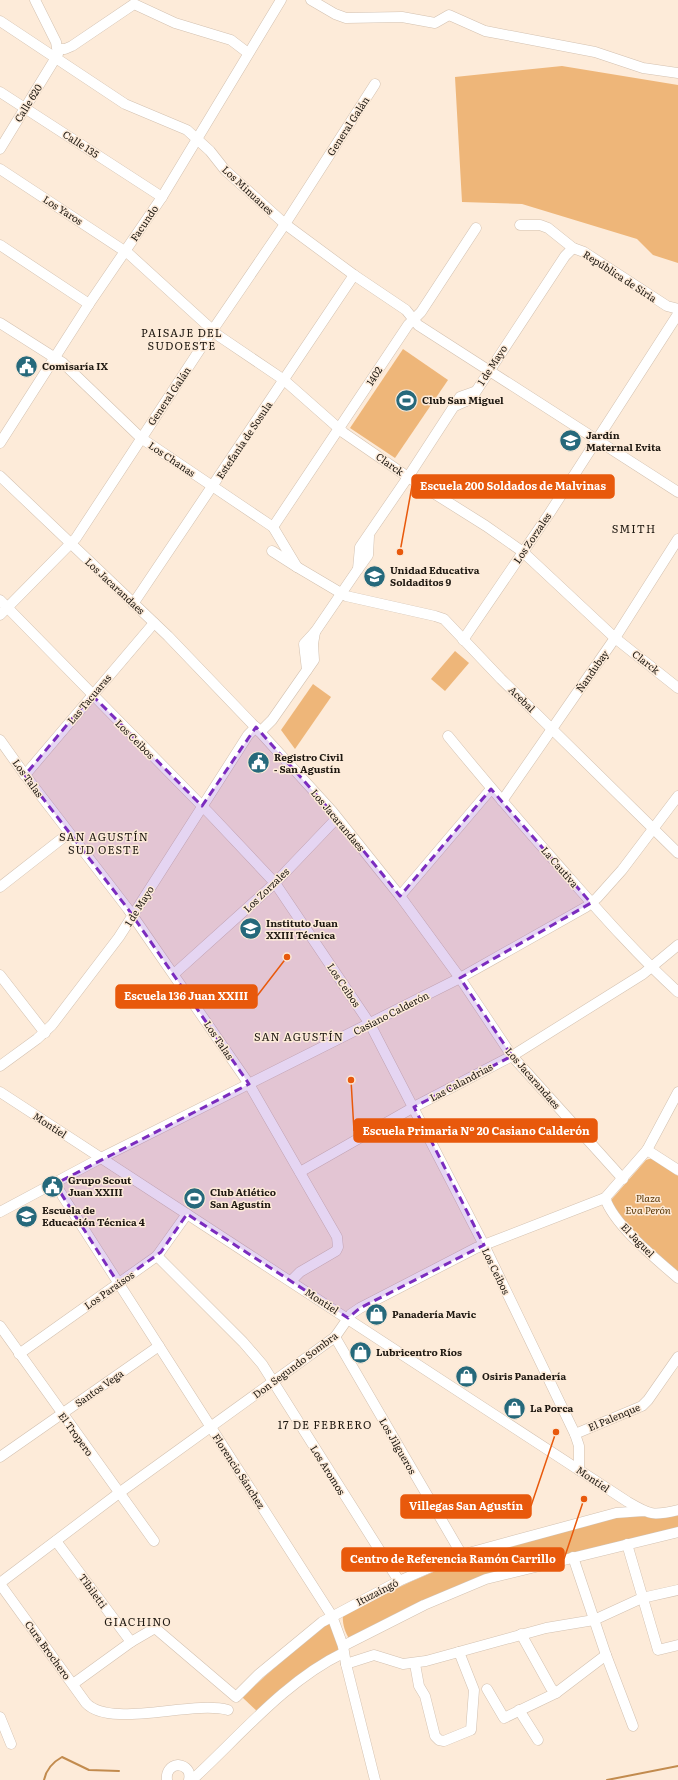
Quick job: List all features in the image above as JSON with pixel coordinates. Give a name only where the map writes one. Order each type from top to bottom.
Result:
[{"type":"street","points":[[35,0],[56,42],[57,54],[72,46],[132,2],[175,23],[231,40],[248,53]]},
{"type":"street","name":"Facundo","points":[[0,442],[89,304],[162,197],[281,0]]},
{"type":"street","points":[[311,0],[335,14],[346,18],[402,17],[435,23],[449,15],[485,30],[595,52],[643,68],[678,73]]},
{"type":"street","name":"Los Minuanes","points":[[0,21],[57,54],[125,104],[187,130],[225,170],[285,224],[354,275],[406,310],[418,325],[678,492]]},
{"type":"street","name":"Calle 620","points":[[0,148],[57,54]]},
{"type":"street","name":"General Galán","points":[[0,615],[80,532],[212,331],[285,224],[375,84]]},
{"type":"street","name":"Calle 135","points":[[0,92],[162,197]]},
{"type":"street","name":"Los Yaros","points":[[0,168],[125,251]]},
{"type":"street","name":"República de Siria","points":[[520,225],[540,226],[552,230],[573,248],[584,252],[667,306],[678,309]]},
{"type":"street","name":"1402","points":[[273,527],[413,318],[421,312],[476,228]]},
{"type":"street","points":[[0,245],[89,304]]},
{"type":"street","name":"1 de Mayo","points":[[408,477],[455,406],[468,402],[565,256],[573,248]]},
{"type":"street","name":"Clarck","points":[[125,251],[212,331],[284,380],[339,428],[408,477],[486,526],[523,552],[615,638],[678,688]]},
{"type":"street","name":"Estefanía de Sosula","points":[[133,604],[354,275]]},
{"type":"street","name":"Los Zorzales","points":[[463,640],[523,552],[678,314]]},
{"type":"street","name":"Los Chanas","points":[[0,323],[67,367],[141,438],[273,527],[297,567],[340,594]]},
{"type":"street","name":"Los Jacarandaes","points":[[0,476],[154,623],[258,730],[337,818],[400,896],[460,978],[512,1056],[623,1179]]},
{"type":"street","points":[[340,594],[368,555],[369,536],[408,477]]},
{"type":"street","name":"Ñandubay","points":[[502,801],[615,638],[678,539]]},
{"type":"street","points":[[272,551],[297,567]]},
{"type":"street","name":"1 de Mayo","points":[[0,1066],[45,1033],[119,937],[248,735],[272,720],[314,660],[313,644],[315,632],[340,594]]},
{"type":"street","name":"Acebal","points":[[340,594],[444,619],[463,640],[678,853]]},
{"type":"street","name":"Los Ceibos","points":[[0,600],[202,806],[275,883],[370,1024],[484,1245],[574,1434],[579,1446],[579,1470]]},
{"type":"street","name":"Las Tacuaras","points":[[24,775],[154,623]]},
{"type":"street","name":"La Cautiva","points":[[448,736],[491,789],[591,903],[652,968],[678,992]]},
{"type":"street","name":"Los Talas","points":[[0,740],[24,775],[132,916],[174,974],[248,1084],[337,1237],[338,1247],[331,1255],[300,1272],[291,1281]]},
{"type":"street","points":[[400,896],[491,789]]},
{"type":"street","name":"Casiano Calderón","points":[[0,1212],[55,1184],[101,1158],[460,978],[591,903],[612,882],[678,796]]},
{"type":"street","name":"Los Zorzales","points":[[174,974],[275,883],[337,818]]},
{"type":"street","points":[[0,887],[69,833]]},
{"type":"street","name":"Las Calandrias","points":[[300,1172],[414,1107],[512,1056],[652,968],[678,945]]},
{"type":"street","points":[[0,975],[45,1033]]},
{"type":"street","name":"Montiel","points":[[0,1092],[643,1511]]},
{"type":"street","name":"Don Segundo Sombra","points":[[0,1584],[119,1493],[273,1383],[334,1337],[348,1318],[360,1308],[484,1245],[605,1198],[647,1150],[678,1092]]},
{"type":"street","points":[[647,1150],[678,1170]]},
{"type":"street","name":"Florencio Sánchez","points":[[55,1184],[332,1616],[343,1649],[375,1780]]},
{"type":"street","name":"El Jaguel","points":[[605,1198],[610,1211],[640,1244],[678,1278]]},
{"type":"street","name":"Los Paraísos","points":[[19,1354],[157,1256],[187,1214]]},
{"type":"street","name":"Los Aromos","points":[[157,1256],[243,1342],[262,1364],[399,1581]]},
{"type":"street","name":"El Tropero","points":[[0,1326],[154,1541]]},
{"type":"street","name":"Los Jilgueros","points":[[334,1337],[462,1555]]},
{"type":"street","name":"Santos Vega","points":[[0,1457],[159,1346]]},
{"type":"street","name":"El Palenque","points":[[574,1434],[642,1406],[652,1395],[678,1358]]},
{"type":"street","points":[[616,1494],[620,1505],[616,1513]]},
{"type":"street","name":"Ituzaingó","points":[[131,1642],[153,1628],[158,1628],[236,1697],[258,1674],[314,1628],[332,1616],[399,1581],[462,1555],[616,1513],[643,1511],[658,1514],[678,1510]]},
{"type":"street","points":[[167,1780],[168,1771],[173,1766],[180,1765],[190,1777],[202,1771],[293,1685],[333,1658],[343,1649],[424,1605],[467,1587],[505,1574],[678,1532]]},
{"type":"street","name":"Tibiletti","points":[[56,1541],[131,1642]]},
{"type":"street","points":[[627,1544],[658,1650],[678,1645]]},
{"type":"street","points":[[573,1557],[606,1655],[633,1726]]},
{"type":"street","name":"Cura Brochero","points":[[0,1584],[73,1684],[90,1706],[98,1711],[136,1714],[180,1708],[228,1710]]},
{"type":"street","points":[[346,1664],[374,1655],[398,1664],[415,1664],[521,1634],[594,1620],[642,1598],[678,1590]]},
{"type":"street","points":[[521,1634],[547,1681],[556,1693]]},
{"type":"street","points":[[73,1684],[131,1642]]},
{"type":"street","points":[[415,1664],[419,1686],[425,1696],[435,1736],[439,1740],[444,1741],[471,1730],[474,1690],[459,1652]]},
{"type":"street","points":[[487,1689],[504,1718],[556,1693],[606,1655]]},
{"type":"street","points":[[520,1710],[538,1740]]},
{"type":"street","points":[[0,1717],[11,1744]]},
{"type":"highlighted area","points":[[92,695],[202,806],[256,727],[337,818],[400,896],[491,789],[591,903],[460,978],[512,1056],[414,1107],[484,1245],[360,1308],[348,1318],[187,1214],[161,1252],[118,1283],[55,1184],[249,1084],[128,909],[25,775]]},
{"type":"green space","points":[[562,66],[678,85],[678,263],[653,255],[637,239],[522,204],[462,202],[455,77]]},
{"type":"green space","points":[[403,349],[448,380],[395,458],[350,428]]},
{"type":"green space","points":[[455,651],[469,663],[445,691],[431,679]]},
{"type":"green space","points":[[313,684],[331,697],[295,749],[281,730]]},
{"type":"green space","name":"Plaza Eva Perón","points":[[653,1159],[678,1176],[678,1272],[642,1242],[612,1208],[612,1199],[646,1160]]},
{"type":"green space","points":[[678,1514],[678,1529],[529,1565],[349,1638],[345,1630],[343,1615],[410,1582],[466,1558],[616,1517],[638,1516],[655,1518]]},
{"type":"green space","points":[[330,1621],[339,1650],[259,1713],[242,1697],[273,1669]]},
{"type":"waterway","points":[[44,1780],[50,1767],[62,1757],[89,1770],[119,1771]]},
{"type":"waterway","points":[[607,1780],[678,1766]]},
{"type":"place","name":"Comisaría IX","points":[[26,366]]},
{"type":"place","name":"Club San Miguel","points":[[407,400]]},
{"type":"place","name":"Jardín Maternal Evita","points":[[570,441]]},
{"type":"place","name":"Escuela 200 Soldados de Malvinas","points":[[400,552]]},
{"type":"place","name":"Unidad Educativa Soldaditos 9","points":[[374,576]]},
{"type":"place","name":"Registro Civil - San Agustín","points":[[259,763]]},
{"type":"place","name":"Instituto Juan XXIII Técnica","points":[[251,929]]},
{"type":"place","name":"Escuela 136 Juan XXIII","points":[[287,957]]},
{"type":"place","name":"Escuela Primaria Nº 20 Casiano Calderón","points":[[351,1080]]},
{"type":"place","name":"Grupo Scout Juan XXIII","points":[[53,1186]]},
{"type":"place","name":"Club Atlético San Agustín","points":[[194,1198]]},
{"type":"place","name":"Escuela de Educación Técnica 4","points":[[26,1216]]},
{"type":"place","name":"Panadería Mavic","points":[[377,1314]]},
{"type":"place","name":"Lubricentro Ríos","points":[[361,1352]]},
{"type":"place","name":"Osiris Panadería","points":[[466,1376]]},
{"type":"place","name":"La Porca","points":[[515,1408]]},
{"type":"place","name":"Villegas San Agustín","points":[[556,1432]]},
{"type":"place","name":"Centro de Referencia Ramón Carrillo","points":[[584,1499]]},
{"type":"district","name":"PAISAJE DEL SUDOESTE","points":[[182,339]]},
{"type":"district","name":"SMITH","points":[[634,529]]},
{"type":"district","name":"SAN AGUSTÍN SUD OESTE","points":[[104,843]]},
{"type":"district","name":"SAN AGUSTÍN","points":[[299,1037]]},
{"type":"district","name":"17 DE FEBRERO","points":[[325,1425]]},
{"type":"district","name":"GIACHINO","points":[[138,1622]]}]
